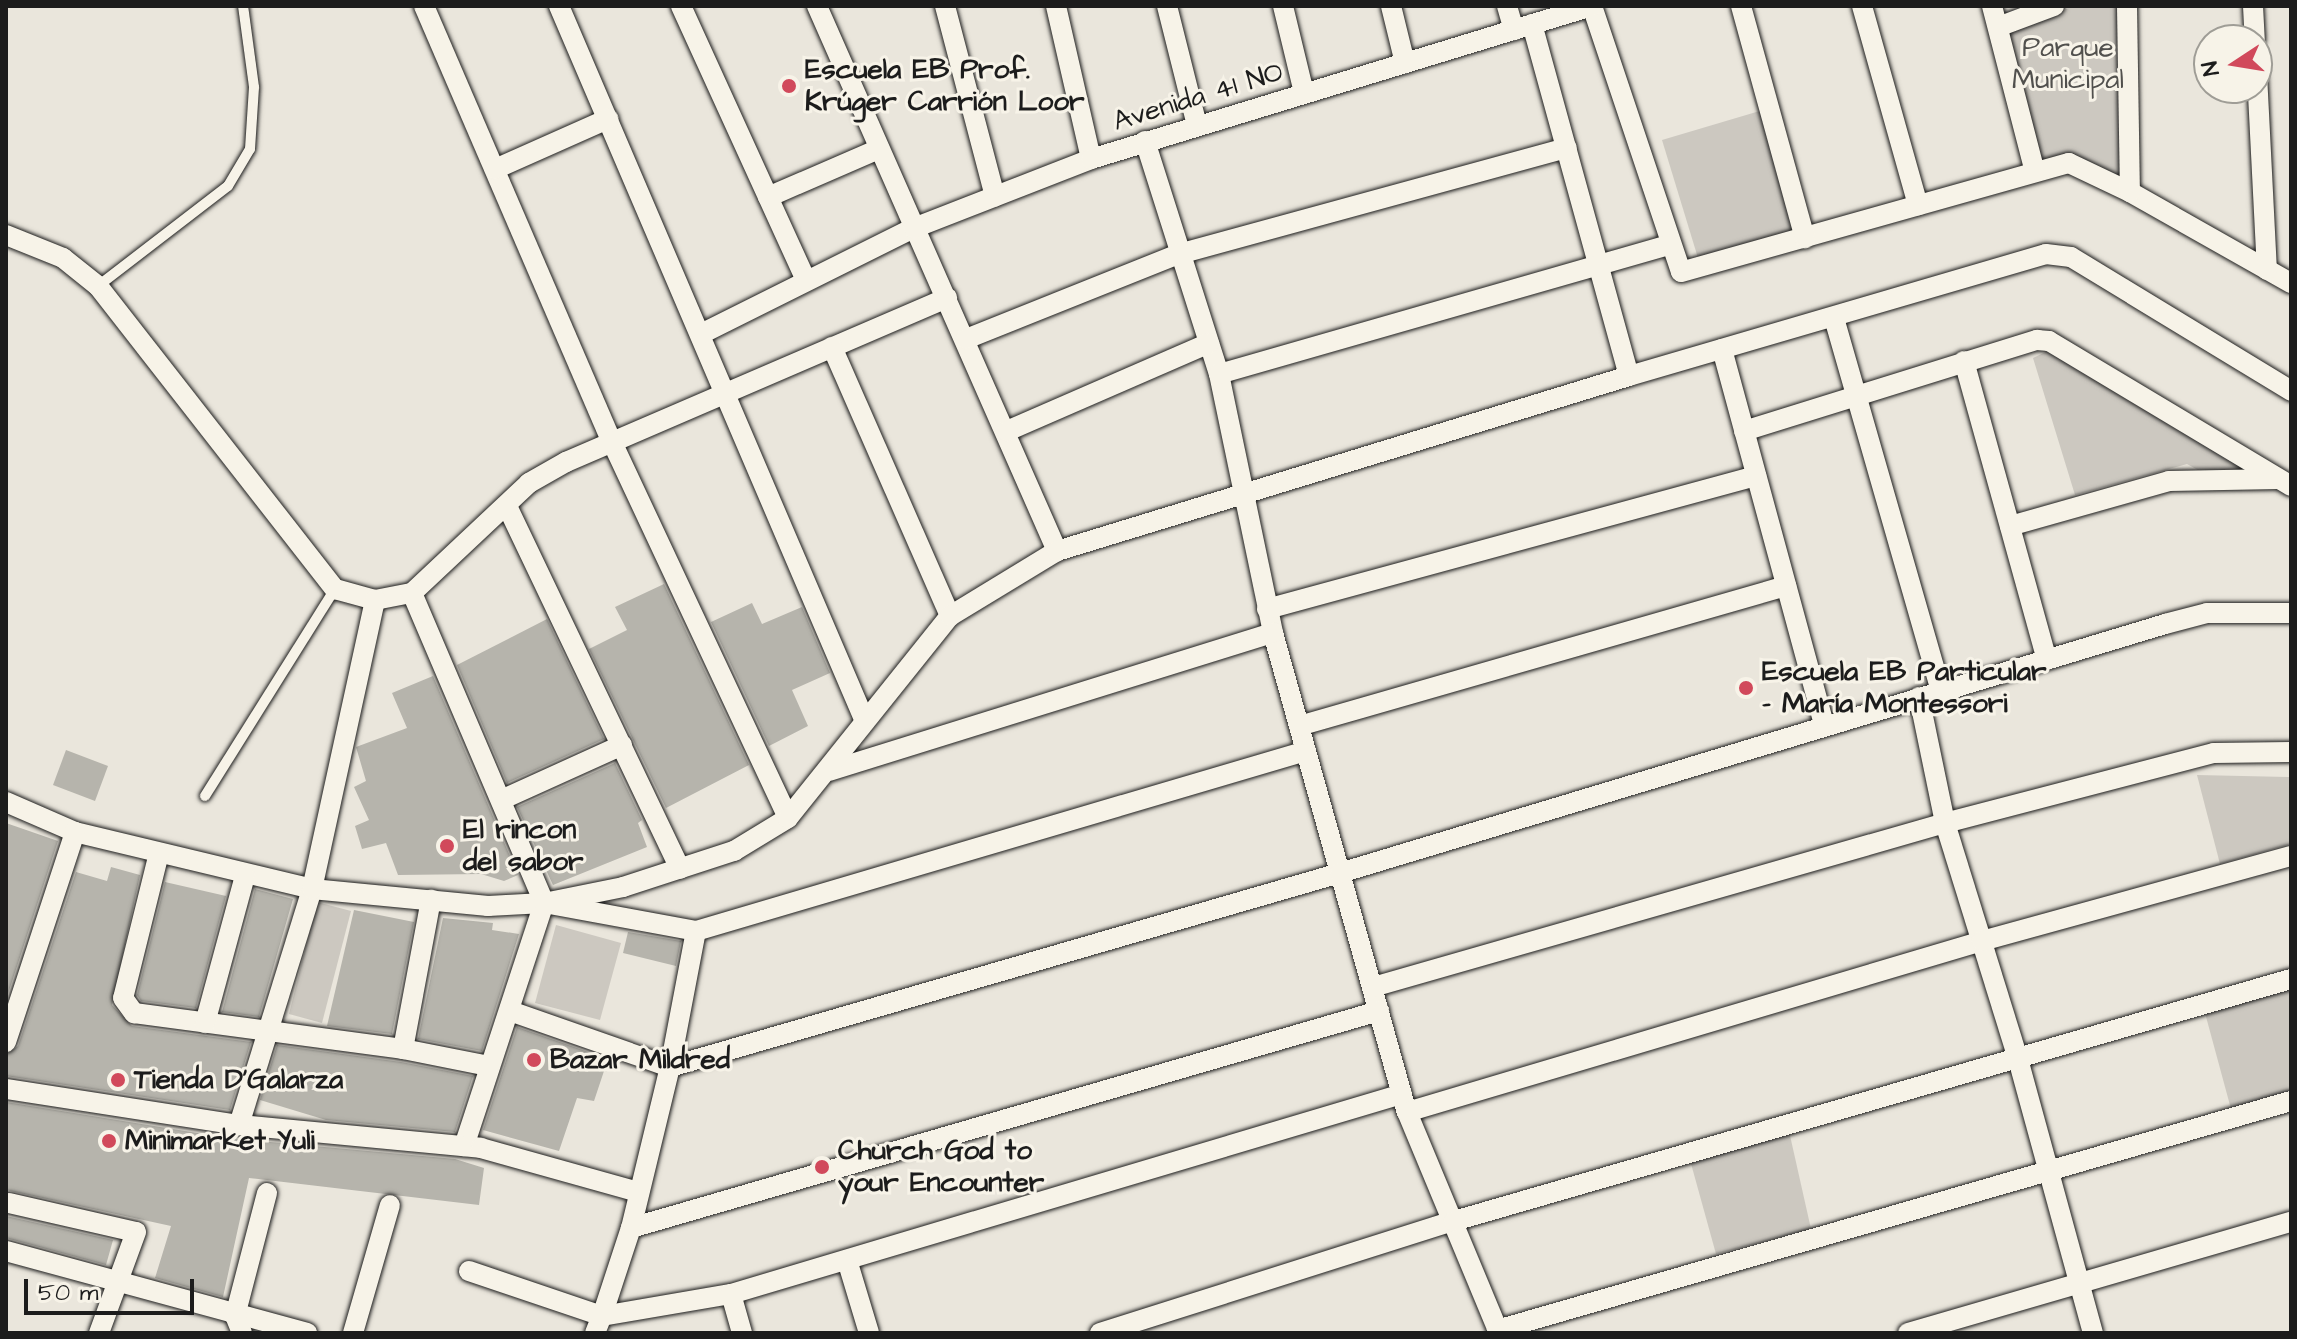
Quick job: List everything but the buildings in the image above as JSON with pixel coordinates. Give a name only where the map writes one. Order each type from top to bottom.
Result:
[{"type":"street","points":[[424,6],[612,442],[788,818]]},
{"type":"street","points":[[559,6],[864,719]]},
{"type":"street","points":[[681,6],[806,280]]},
{"type":"street","points":[[817,6],[1007,431],[1057,551]]},
{"type":"street","points":[[945,6],[995,197]]},
{"type":"street","points":[[1056,6],[1091,159]]},
{"type":"street","points":[[1167,6],[1197,125]]},
{"type":"street","points":[[1283,6],[1304,93]]},
{"type":"street","points":[[1391,6],[1405,63]]},
{"type":"street","points":[[1507,6],[1523,27],[1567,148],[1629,376]]},
{"type":"street","points":[[1592,6],[1681,272],[2035,172],[2074,164],[2291,283]]},
{"type":"street","name":"Avenida 41 NO","points":[[701,334],[914,228],[1091,159],[1592,6]]},
{"type":"street","points":[[1741,6],[1805,238]]},
{"type":"street","points":[[1862,6],[1918,205]]},
{"type":"street","points":[[1992,6],[2035,172]]},
{"type":"street","points":[[1998,27],[2054,6]]},
{"type":"street","points":[[2127,6],[2130,192]]},
{"type":"street","points":[[2259,104],[2267,270]]},
{"type":"street","points":[[495,169],[608,119]]},
{"type":"street","points":[[1145,141],[1219,374],[1247,493],[1273,633],[1404,1103],[1498,1331],[2291,1101]]},
{"type":"street","points":[[966,339],[1179,254],[1567,148]]},
{"type":"street","points":[[768,197],[879,149]]},
{"type":"street","points":[[6,235],[63,258],[98,286],[335,589],[375,600],[412,593],[529,483],[612,442],[947,298]]},
{"type":"street","points":[[1219,374],[1671,244]]},
{"type":"street","points":[[6,802],[75,832],[245,876],[312,889],[488,906],[544,903],[680,869],[734,851],[788,818],[829,771],[864,719],[950,616],[1057,551],[1629,376],[2046,254],[2071,257],[2291,391]]},
{"type":"street","points":[[1834,318],[1941,691]]},
{"type":"street","points":[[1744,431],[2037,340],[2058,344],[2285,482]]},
{"type":"street","points":[[1007,431],[1209,343]]},
{"type":"street","points":[[832,347],[950,616]]},
{"type":"street","points":[[1722,349],[1824,724]]},
{"type":"street","points":[[1964,361],[2047,660]]},
{"type":"street","points":[[1267,609],[1756,476]]},
{"type":"street","points":[[2010,526],[2169,481],[2285,482]]},
{"type":"street","points":[[507,506],[680,869]]},
{"type":"street","points":[[1299,726],[1786,586]]},
{"type":"street","points":[[412,593],[544,903],[464,1146]]},
{"type":"street","points":[[239,1125],[312,889],[375,600]]},
{"type":"street","points":[[510,1011],[670,1067],[1340,873],[1824,724],[2207,613],[2291,613]]},
{"type":"street","points":[[829,771],[1273,633]]},
{"type":"street","points":[[1919,697],[1945,823],[2018,1059],[2046,1172],[2093,1333]]},
{"type":"street","points":[[501,800],[622,745]]},
{"type":"street","points":[[544,903],[696,931],[1306,751]]},
{"type":"street","points":[[1373,987],[1945,823],[2214,753],[2291,752]]},
{"type":"street","points":[[6,1042],[75,832]]},
{"type":"street","points":[[159,853],[123,998],[134,1013],[403,1049],[489,1066]]},
{"type":"street","points":[[469,1271],[599,1324],[731,1294],[2291,856]]},
{"type":"street","points":[[205,1023],[245,876]]},
{"type":"street","points":[[403,1049],[431,900]]},
{"type":"street","points":[[599,1324],[631,1228],[670,1067],[696,931]]},
{"type":"street","points":[[1100,1333],[1454,1221],[2291,979]]},
{"type":"street","points":[[631,1228],[1379,1011]]},
{"type":"street","points":[[6,1089],[239,1125],[464,1146],[639,1192]]},
{"type":"street","points":[[238,1324],[267,1193]]},
{"type":"street","points":[[9,1203],[136,1232],[99,1333]]},
{"type":"street","points":[[353,1333],[390,1205]]},
{"type":"street","points":[[1908,1333],[2291,1222]]},
{"type":"street","points":[[6,1251],[238,1324],[307,1333]]},
{"type":"street","points":[[847,1260],[869,1333]]},
{"type":"street","points":[[731,1294],[742,1333]]},
{"type":"lane","points":[[98,286],[228,186],[250,149],[254,87],[243,6]]},
{"type":"lane","points":[[205,796],[335,589]]},
{"type":"green space","name":"Parque Municipal","points":[[2118,6],[2124,181],[2041,163],[2005,32],[2069,8]]},
{"type":"green space","points":[[1763,110],[1796,230],[1698,258],[1662,140]]},
{"type":"green space","points":[[2054,348],[2253,468],[2249,476],[2205,474],[2187,464],[2075,495],[2033,358]]},
{"type":"green space","points":[[2197,775],[2291,777],[2291,844],[2220,864]]},
{"type":"green space","points":[[317,902],[351,911],[322,1023],[289,1014]]},
{"type":"green space","points":[[556,925],[621,943],[600,1020],[535,1003]]},
{"type":"green space","points":[[2291,987],[2291,1091],[2231,1109],[2205,1013]]},
{"type":"green space","points":[[1789,1131],[1811,1229],[1716,1254],[1690,1160]]},
{"type":"place","name":"Escuela EB Prof. Krúger Carrión Loor","points":[[789,86]]},
{"type":"place","name":"Escuela EB Particular - María Montessori","points":[[1746,688]]},
{"type":"place","name":"El rincon del sabor","points":[[447,846]]},
{"type":"place","name":"Bazar Mildred","points":[[534,1060]]},
{"type":"place","name":"Tienda D'Galarza","points":[[118,1080]]},
{"type":"place","name":"Minimarket Yuli","points":[[109,1141]]},
{"type":"place","name":"Church God to your Encounter","points":[[822,1167]]}]
